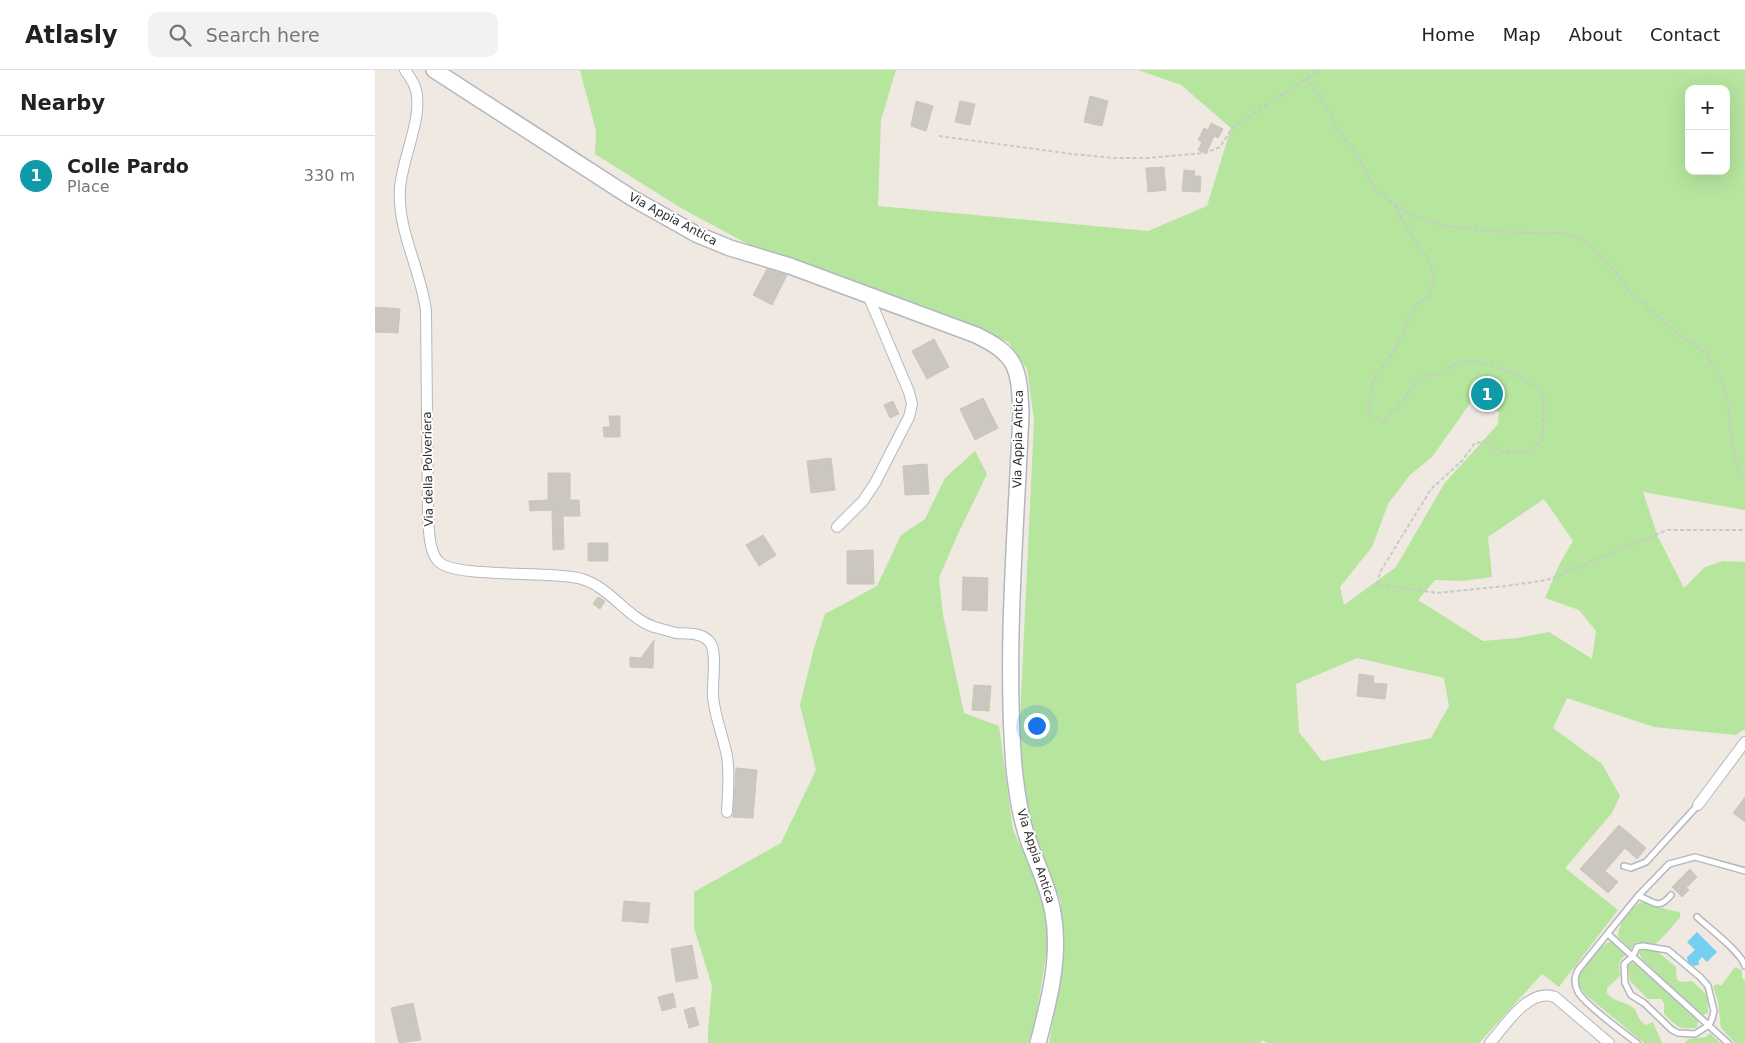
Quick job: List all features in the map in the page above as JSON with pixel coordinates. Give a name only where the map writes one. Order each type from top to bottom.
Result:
[{"type":"street","name":"Via della Polveriera","points":[[405,70],[415,88],[417,101],[413,129],[400,184],[399,201],[403,227],[423,290],[427,311],[428,517],[435,555],[440,563],[454,569],[561,575],[582,579],[601,588],[631,614],[648,624],[671,631],[697,635],[707,640],[713,651],[715,708],[729,769],[727,812]]},
{"type":"street","name":"Via Appia Antica","points":[[434,70],[631,198],[696,234],[725,246],[781,263],[967,332],[991,343],[1006,354],[1013,364],[1018,374],[1021,413],[1011,632],[1013,740],[1020,810],[1029,843],[1051,902],[1056,940],[1051,987],[1038,1043]]},
{"type":"street","points":[[837,527],[863,501],[871,490],[908,420],[911,406],[907,389],[868,295]]},
{"type":"street","points":[[1698,805],[1745,742]]},
{"type":"street","points":[[1490,1043],[1525,1003],[1544,995],[1555,998],[1609,1043]]},
{"type":"lane","points":[[1624,866],[1631,868],[1646,862],[1698,805]]},
{"type":"lane","points":[[1637,1043],[1581,998],[1575,986],[1575,977],[1578,970],[1638,896],[1669,864],[1695,857],[1745,871]]},
{"type":"lane","points":[[1638,896],[1659,904],[1665,902],[1671,895]]},
{"type":"lane","points":[[1697,917],[1735,951],[1743,960],[1745,966]]},
{"type":"lane","points":[[1608,934],[1729,1043]]},
{"type":"lane","points":[[1637,947],[1664,949],[1700,977],[1708,986],[1712,998],[1714,1011],[1713,1019],[1709,1025],[1695,1034],[1678,1034],[1669,1028],[1644,1003],[1631,995],[1625,983],[1624,964],[1633,956],[1637,947]]},
{"type":"path","points":[[939,136],[1114,158],[1201,154],[1220,147],[1233,127],[1319,70]]},
{"type":"path","points":[[1306,78],[1329,110],[1337,129],[1359,157],[1374,188],[1394,204],[1417,218],[1445,226],[1527,233],[1559,233],[1574,236],[1594,249],[1632,294],[1681,336],[1705,352],[1719,374],[1728,404],[1731,436],[1738,471],[1745,477]]},
{"type":"path","points":[[1394,204],[1414,241],[1427,258],[1435,275],[1429,297],[1416,305],[1398,342],[1373,380],[1368,412],[1383,422],[1405,398],[1420,377],[1437,374],[1459,363],[1477,361],[1514,373],[1538,388],[1544,399],[1541,440],[1526,452],[1501,452],[1484,441],[1475,444],[1462,461],[1431,489],[1379,572],[1377,584],[1437,593],[1514,585],[1547,580],[1667,530],[1745,530]]},
{"type":"green space","points":[[580,70],[896,70],[881,120],[878,206],[1148,231],[1207,206],[1231,128],[1181,85],[1138,70],[1745,70],[1745,510],[1643,492],[1658,537],[1684,588],[1705,567],[1723,561],[1745,562],[1745,729],[1736,735],[1654,727],[1567,698],[1553,728],[1602,764],[1620,796],[1612,813],[1565,868],[1618,910],[1559,987],[1542,974],[1479,1043],[1267,1043],[1262,1040],[1260,1043],[1049,1043],[1060,977],[1061,902],[1031,832],[1019,740],[1034,420],[1027,369],[1008,342],[910,301],[772,257],[681,208],[595,154],[596,131]],"holes":[[[1471,402],[1499,412],[1498,424],[1444,484],[1396,567],[1344,605],[1340,587],[1372,547],[1388,504],[1410,475],[1432,457]],[[1544,499],[1573,541],[1559,565],[1545,598],[1579,610],[1596,631],[1592,659],[1549,632],[1517,638],[1483,641],[1418,600],[1435,580],[1463,581],[1492,577],[1488,537]],[[1357,658],[1444,678],[1449,706],[1431,738],[1322,761],[1299,732],[1296,684]]]},
{"type":"green space","points":[[975,451],[987,474],[939,578],[943,615],[964,713],[999,726],[1013,830],[1044,900],[1049,937],[1035,1024],[1028,1043],[708,1043],[712,986],[694,928],[694,892],[781,843],[816,770],[800,705],[814,648],[825,614],[877,586],[901,535],[925,519],[945,478]]},
{"type":"green space","points":[[1642,902],[1680,912],[1680,918],[1656,943],[1637,942],[1631,949],[1618,937],[1620,927],[1629,912]]},
{"type":"green space","points":[[1610,942],[1626,955],[1620,961],[1620,976],[1607,988],[1607,993],[1634,1009],[1640,1020],[1646,1025],[1653,1022],[1662,1043],[1644,1043],[1586,995],[1580,987],[1578,983],[1579,974],[1586,963],[1606,943]]},
{"type":"green space","points":[[1641,949],[1657,951],[1676,967],[1677,980],[1682,982],[1692,981],[1701,989],[1707,998],[1708,1013],[1702,1015],[1642,959],[1639,953]]},
{"type":"green space","points":[[1632,963],[1638,965],[1698,1021],[1697,1028],[1679,1027],[1664,1014],[1664,1003],[1661,999],[1648,999],[1630,981],[1628,965]]},
{"type":"green space","points":[[1735,967],[1742,970],[1742,978],[1745,981],[1745,1043],[1735,1043],[1721,1028],[1718,1002],[1713,986],[1718,984],[1721,986]]},
{"type":"green space","points":[[1710,1033],[1720,1043],[1685,1043],[1688,1039],[1706,1037]]},
{"type":"water","points":[[1697,932],[1717,952],[1707,962],[1702,957],[1698,962],[1700,964],[1694,966],[1688,963],[1687,957],[1695,950],[1687,942]]},
{"type":"building","points":[[1090,96],[1108,101],[1102,126],[1084,122]]},
{"type":"building","points":[[916,101],[933,106],[926,131],[911,126]]},
{"type":"building","points":[[960,101],[975,104],[970,125],[955,122]]},
{"type":"building","points":[[1211,123],[1223,129],[1218,138],[1214,136],[1206,154],[1198,150],[1202,142],[1198,140],[1204,128],[1208,130]]},
{"type":"building","points":[[1164,167],[1166,190],[1148,192],[1146,168]]},
{"type":"building","points":[[1184,170],[1195,171],[1194,176],[1201,176],[1200,192],[1182,191]]},
{"type":"building","points":[[767,269],[787,275],[772,305],[753,295]]},
{"type":"building","points":[[375,307],[400,309],[398,333],[375,332]]},
{"type":"building","points":[[934,339],[949,367],[927,379],[912,351]]},
{"type":"building","points":[[983,398],[998,428],[975,440],[960,409]]},
{"type":"building","points":[[893,401],[899,414],[890,418],[884,405]]},
{"type":"building","points":[[609,416],[620,416],[620,437],[604,437],[603,427],[610,427]]},
{"type":"building","points":[[831,458],[835,490],[811,493],[807,461]]},
{"type":"building","points":[[927,464],[929,494],[905,495],[903,466]]},
{"type":"building","points":[[548,473],[570,473],[570,500],[579,500],[580,516],[563,516],[564,549],[553,550],[552,510],[530,511],[529,501],[548,500]]},
{"type":"building","points":[[763,535],[776,555],[759,566],[746,545]]},
{"type":"building","points":[[588,543],[608,543],[608,561],[588,561]]},
{"type":"building","points":[[873,550],[874,584],[847,584],[847,551]]},
{"type":"building","points":[[963,577],[988,578],[987,611],[962,610]]},
{"type":"building","points":[[598,597],[605,601],[600,609],[593,604]]},
{"type":"building","points":[[654,640],[653,668],[630,667],[630,657],[641,658]]},
{"type":"building","points":[[1359,674],[1374,676],[1373,683],[1387,684],[1385,699],[1357,696]]},
{"type":"building","points":[[974,685],[991,686],[989,711],[972,710]]},
{"type":"building","points":[[736,768],[757,770],[753,818],[733,817]]},
{"type":"building","points":[[1745,797],[1745,822],[1733,813]]},
{"type":"building","points":[[1619,825],[1646,848],[1637,859],[1625,848],[1605,871],[1618,882],[1608,893],[1580,869]]},
{"type":"building","points":[[1690,869],[1697,877],[1686,888],[1689,890],[1682,897],[1672,887]]},
{"type":"building","points":[[624,901],[650,903],[648,923],[622,921]]},
{"type":"building","points":[[692,945],[698,978],[676,982],[671,949]]},
{"type":"building","points":[[673,993],[676,1007],[662,1011],[658,997]]},
{"type":"building","points":[[413,1003],[421,1040],[399,1043],[391,1008]]},
{"type":"building","points":[[694,1007],[699,1025],[689,1028],[684,1010]]},
{"type":"place","name":"Colle Pardo","points":[[1487,394]]}]
